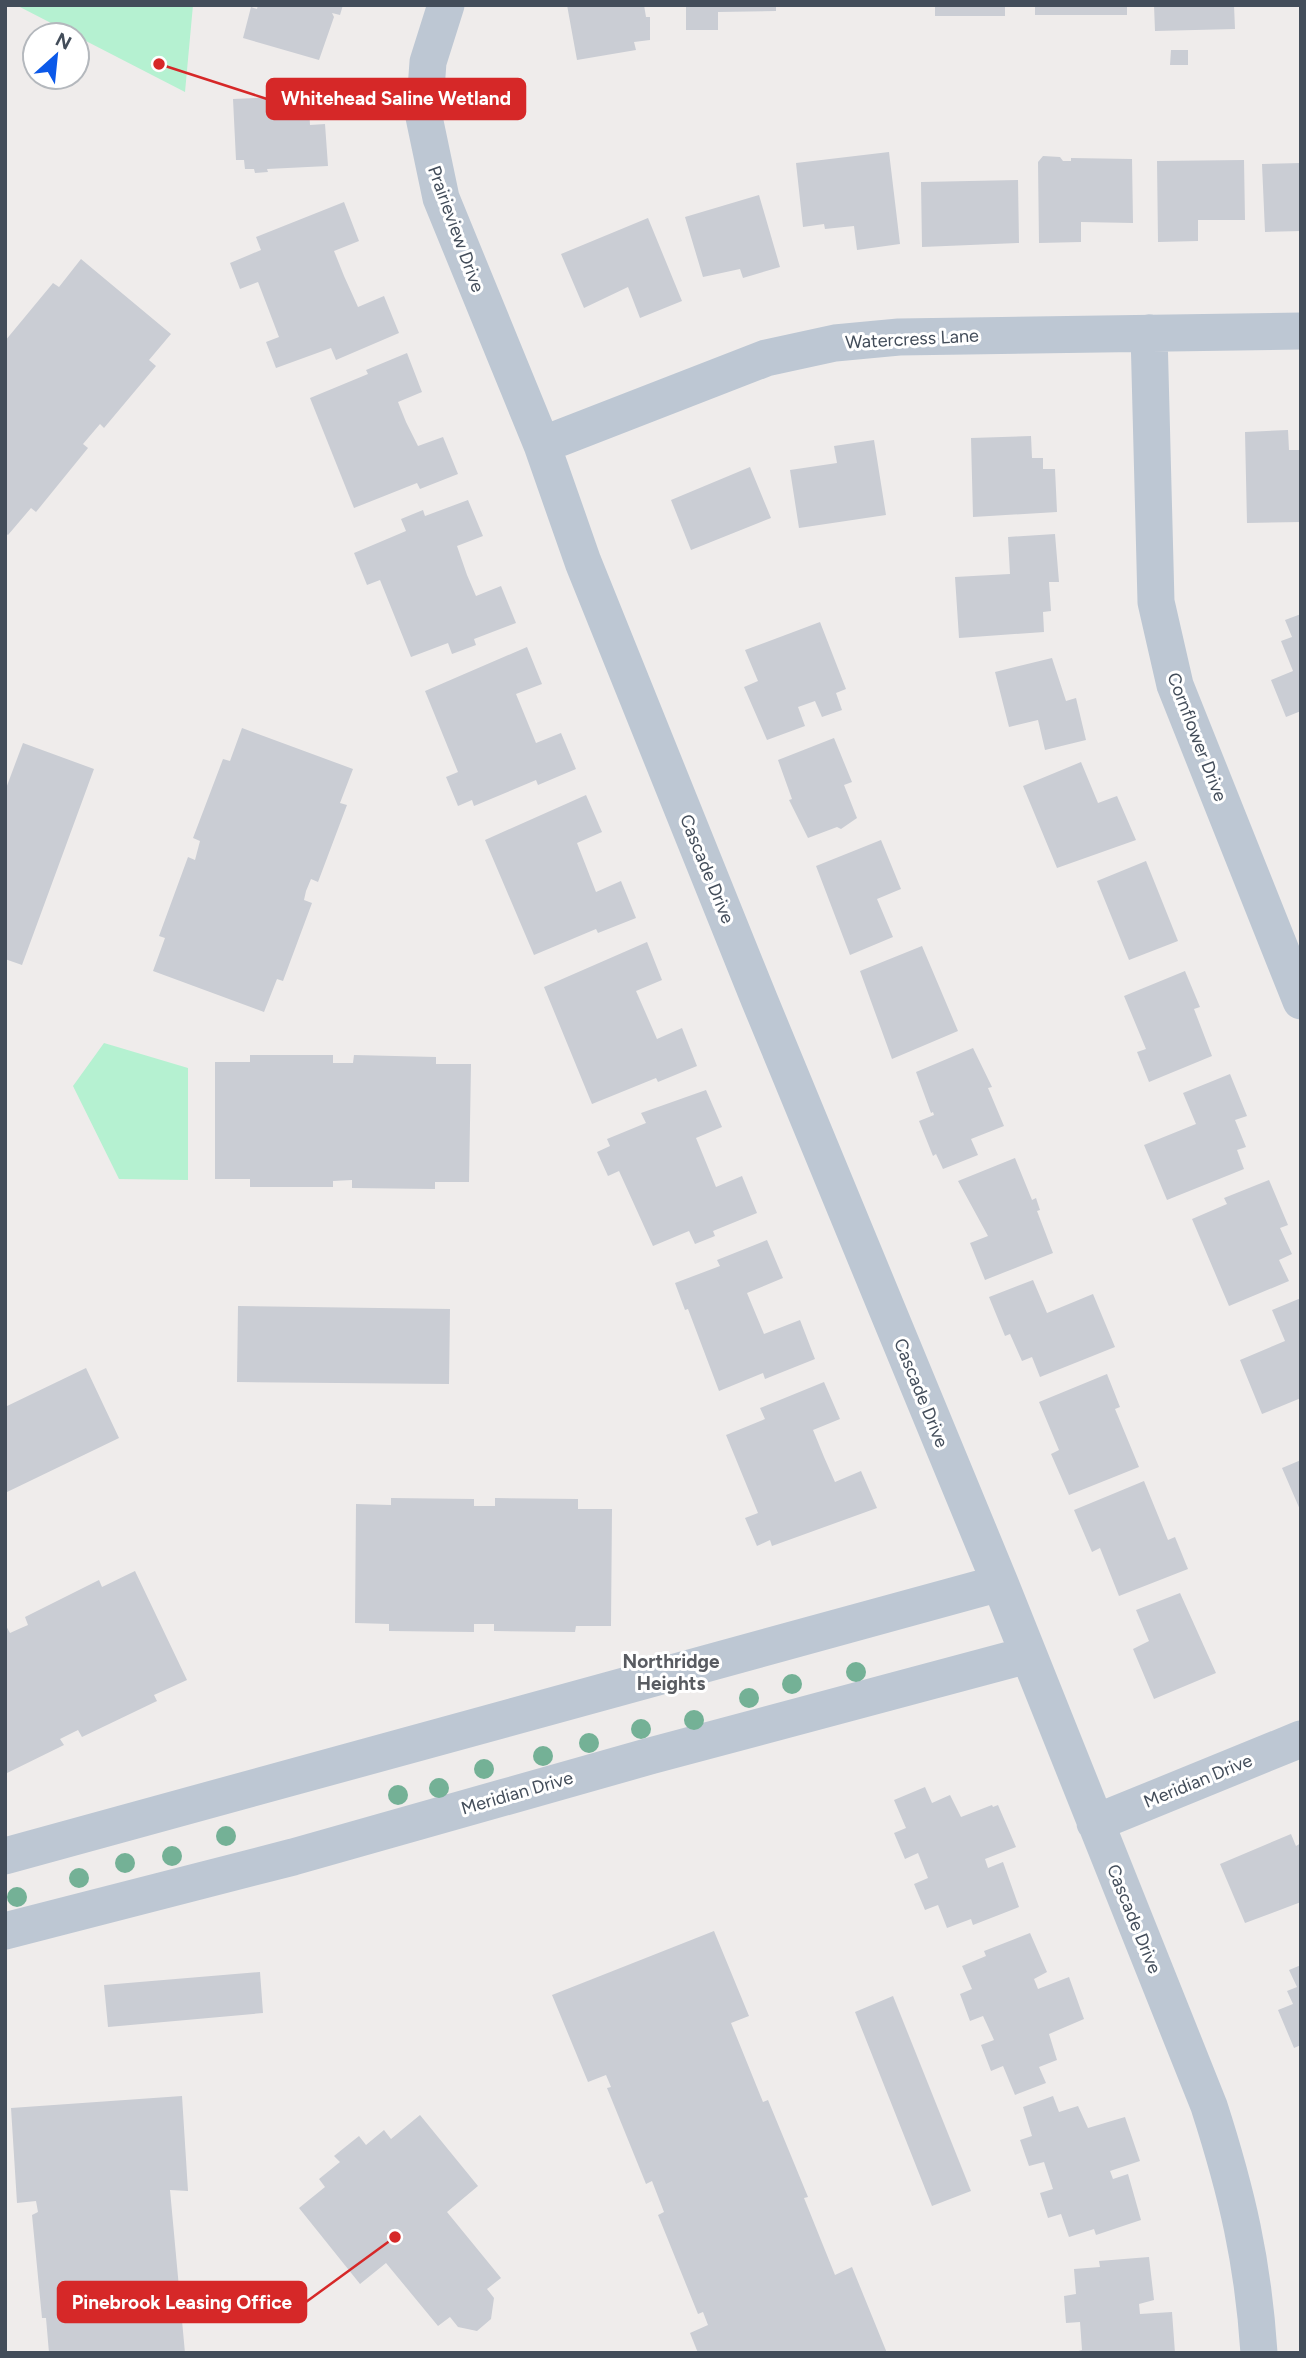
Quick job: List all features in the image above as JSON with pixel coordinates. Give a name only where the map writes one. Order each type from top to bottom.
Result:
[{"type":"street","name":"Prairieview Drive","points":[[446,5],[435,37],[425,88],[424,117],[433,171],[440,198],[542,445]]},
{"type":"street","name":"Watercress Lane","points":[[542,445],[766,358],[835,343],[899,337],[1301,331]]},
{"type":"street","name":"Cornflower Drive","points":[[1149,333],[1153,557],[1156,601],[1165,645],[1185,711],[1301,1001]]},
{"type":"street","name":"Cascade Drive","points":[[542,445],[583,562],[759,999],[1000,1583],[1209,2106],[1235,2188],[1249,2250],[1259,2353]]},
{"type":"street","points":[[5,1856],[1000,1583]]},
{"type":"street","name":"Meridian Drive","points":[[5,1931],[293,1857],[637,1760],[1028,1655]]},
{"type":"street","name":"Meridian Drive","points":[[1096,1823],[1301,1739]]},
{"type":"green space","points":[[16,5],[193,5],[185,92],[91,44],[91,21],[47,21]]},
{"type":"green space","points":[[104,1043],[188,1068],[188,1180],[119,1179],[73,1086]]},
{"type":"building","points":[[258,5],[343,5],[340,15],[332,13],[334,17],[319,60],[243,38],[251,7],[257,9]]},
{"type":"building","points":[[567,5],[644,5],[646,17],[650,17],[650,40],[634,42],[636,50],[577,60]]},
{"type":"building","points":[[686,5],[776,5],[776,11],[718,12],[718,30],[686,30]]},
{"type":"building","points":[[935,5],[1005,5],[1005,16],[935,16]]},
{"type":"building","points":[[1035,5],[1127,5],[1127,15],[1035,15]]},
{"type":"building","points":[[1154,5],[1234,5],[1235,29],[1155,31]]},
{"type":"building","points":[[1171,50],[1188,50],[1188,65],[1170,65]]},
{"type":"building","points":[[308,90],[310,125],[325,124],[328,166],[267,169],[268,172],[255,173],[254,169],[245,169],[244,160],[236,160],[233,99],[280,97],[280,92]]},
{"type":"building","points":[[889,152],[900,244],[857,250],[854,226],[825,229],[824,224],[803,227],[796,163]]},
{"type":"building","points":[[1043,156],[1060,157],[1063,161],[1071,161],[1071,158],[1132,159],[1133,223],[1081,222],[1081,242],[1039,243],[1038,162]]},
{"type":"building","points":[[1244,160],[1245,220],[1198,220],[1198,241],[1158,242],[1157,161]]},
{"type":"building","points":[[1301,163],[1301,231],[1265,232],[1262,164]]},
{"type":"building","points":[[1018,180],[1019,243],[922,247],[921,182]]},
{"type":"building","points":[[759,195],[780,267],[743,278],[740,269],[703,277],[685,217]]},
{"type":"building","points":[[344,202],[359,241],[334,251],[344,276],[358,307],[384,296],[399,333],[336,360],[331,348],[276,368],[266,342],[279,337],[258,282],[240,289],[230,263],[261,250],[256,237]]},
{"type":"building","points":[[648,218],[682,301],[640,318],[628,287],[584,308],[561,254]]},
{"type":"building","points":[[81,259],[171,334],[149,360],[156,366],[104,428],[100,424],[83,444],[88,448],[36,512],[31,508],[8,535],[5,533],[5,341],[53,283],[59,287]]},
{"type":"building","points":[[407,353],[422,392],[398,402],[406,422],[418,446],[443,437],[458,474],[420,489],[417,483],[354,508],[310,398],[368,374],[366,370]]},
{"type":"building","points":[[1288,430],[1289,450],[1301,450],[1301,522],[1247,523],[1245,432]]},
{"type":"building","points":[[1031,436],[1032,458],[1043,458],[1043,469],[1055,469],[1057,512],[973,517],[971,438]]},
{"type":"building","points":[[874,440],[886,515],[799,528],[790,470],[837,463],[834,446]]},
{"type":"building","points":[[750,467],[771,518],[691,550],[671,500]]},
{"type":"building","points":[[468,500],[483,536],[457,546],[467,575],[476,596],[501,586],[516,623],[474,639],[476,645],[452,654],[448,643],[411,657],[380,580],[367,585],[354,553],[406,531],[401,519],[423,510],[425,516]]},
{"type":"building","points":[[1055,534],[1059,582],[1049,582],[1051,611],[1043,612],[1044,632],[959,638],[955,577],[1010,574],[1008,537]]},
{"type":"building","points":[[1301,614],[1301,711],[1286,717],[1271,680],[1293,671],[1281,641],[1292,637],[1285,620]]},
{"type":"building","points":[[820,622],[846,689],[836,693],[842,710],[822,717],[815,701],[798,707],[805,726],[767,740],[744,687],[758,681],[745,650]]},
{"type":"building","points":[[527,647],[542,684],[516,694],[536,743],[561,733],[576,769],[538,785],[536,780],[474,806],[472,800],[458,806],[446,777],[458,772],[425,691]]},
{"type":"building","points":[[1052,658],[1066,701],[1076,698],[1086,740],[1045,750],[1038,720],[1009,727],[995,672]]},
{"type":"building","points":[[242,728],[353,769],[340,803],[347,805],[318,882],[311,879],[306,891],[304,900],[312,903],[283,981],[277,979],[264,1012],[153,971],[165,938],[159,936],[188,857],[195,860],[200,841],[193,838],[223,759],[230,761]]},
{"type":"building","points":[[834,738],[852,782],[844,785],[857,818],[841,829],[837,827],[808,838],[789,800],[792,799],[778,760]]},
{"type":"building","points":[[23,743],[94,769],[22,965],[5,959],[5,791]]},
{"type":"building","points":[[1081,762],[1098,803],[1117,796],[1136,840],[1057,868],[1023,786]]},
{"type":"building","points":[[586,795],[602,832],[577,843],[596,892],[621,881],[636,918],[598,933],[596,929],[534,955],[485,840]]},
{"type":"building","points":[[881,840],[901,889],[877,899],[893,937],[850,955],[816,866]]},
{"type":"building","points":[[1146,861],[1178,941],[1129,960],[1097,881]]},
{"type":"building","points":[[647,942],[662,980],[636,991],[657,1039],[682,1028],[697,1066],[658,1082],[656,1078],[592,1104],[544,987]]},
{"type":"building","points":[[922,946],[958,1031],[892,1059],[860,971]]},
{"type":"building","points":[[1185,971],[1200,1007],[1194,1009],[1212,1056],[1149,1082],[1137,1052],[1146,1049],[1124,996]]},
{"type":"building","points":[[973,1048],[992,1087],[988,1088],[1004,1126],[971,1139],[978,1155],[943,1169],[936,1154],[933,1156],[919,1121],[934,1115],[916,1072]]},
{"type":"building","points":[[250,1055],[333,1055],[333,1063],[353,1063],[354,1055],[436,1057],[436,1064],[471,1064],[469,1182],[435,1182],[435,1189],[352,1188],[352,1180],[333,1181],[333,1187],[250,1187],[250,1179],[215,1179],[215,1062],[250,1062]]},
{"type":"building","points":[[1230,1074],[1247,1116],[1235,1120],[1246,1147],[1237,1150],[1244,1169],[1167,1200],[1144,1145],[1196,1124],[1183,1093]]},
{"type":"building","points":[[706,1090],[722,1127],[696,1138],[716,1187],[742,1176],[757,1213],[713,1231],[715,1236],[695,1244],[689,1231],[653,1246],[619,1171],[608,1176],[597,1152],[610,1146],[607,1139],[646,1123],[641,1113]]},
{"type":"building","points":[[1015,1158],[1032,1200],[1036,1198],[1040,1210],[1037,1211],[1053,1253],[985,1280],[970,1243],[988,1236],[958,1181]]},
{"type":"building","points":[[1269,1180],[1288,1225],[1280,1228],[1292,1254],[1279,1260],[1289,1281],[1229,1306],[1192,1219],[1227,1204],[1224,1198]]},
{"type":"building","points":[[767,1240],[783,1278],[747,1293],[764,1334],[800,1320],[815,1359],[765,1379],[763,1373],[719,1391],[688,1309],[685,1310],[675,1283],[720,1266],[717,1260]]},
{"type":"building","points":[[1033,1280],[1047,1313],[1093,1294],[1115,1347],[1040,1377],[1032,1357],[1022,1361],[1010,1334],[1005,1336],[989,1297]]},
{"type":"building","points":[[1301,1298],[1301,1398],[1262,1414],[1240,1360],[1285,1341],[1272,1310]]},
{"type":"building","points":[[238,1306],[450,1309],[449,1384],[237,1382]]},
{"type":"building","points":[[86,1368],[119,1438],[5,1493],[5,1407]]},
{"type":"building","points":[[1107,1374],[1120,1407],[1115,1409],[1139,1467],[1069,1495],[1051,1454],[1059,1450],[1039,1402]]},
{"type":"building","points":[[824,1382],[840,1419],[813,1430],[824,1457],[835,1482],[861,1471],[877,1508],[772,1546],[770,1540],[757,1546],[745,1518],[758,1513],[726,1435],[765,1419],[760,1408]]},
{"type":"building","points":[[1301,1460],[1301,1512],[1282,1468]]},
{"type":"building","points":[[1144,1481],[1168,1540],[1175,1537],[1188,1569],[1119,1596],[1100,1548],[1092,1552],[1074,1510]]},
{"type":"building","points":[[391,1498],[474,1499],[474,1506],[495,1506],[495,1498],[578,1499],[578,1509],[612,1509],[611,1626],[576,1626],[575,1632],[494,1631],[494,1624],[474,1624],[474,1632],[389,1631],[389,1624],[355,1623],[356,1504],[391,1505]]},
{"type":"building","points":[[135,1571],[187,1680],[154,1695],[157,1701],[82,1737],[78,1730],[60,1739],[64,1745],[5,1774],[5,1624],[10,1633],[28,1625],[25,1617],[99,1580],[102,1587]]},
{"type":"building","points":[[1180,1593],[1216,1673],[1154,1699],[1133,1649],[1149,1641],[1136,1610]]},
{"type":"building","points":[[925,1787],[932,1803],[950,1795],[961,1817],[998,1805],[1016,1847],[985,1859],[988,1868],[1003,1862],[1019,1907],[973,1925],[971,1919],[947,1928],[938,1905],[925,1910],[914,1884],[928,1878],[918,1853],[905,1859],[894,1833],[906,1828],[894,1800]]},
{"type":"building","points":[[1291,1834],[1296,1846],[1301,1843],[1301,1902],[1245,1923],[1220,1864]]},
{"type":"building","points":[[714,1931],[749,2016],[731,2023],[763,2102],[768,2100],[808,2197],[804,2198],[835,2275],[852,2267],[887,2353],[698,2353],[690,2333],[708,2325],[703,2312],[698,2314],[658,2215],[664,2212],[652,2181],[646,2184],[607,2088],[611,2087],[606,2075],[588,2082],[552,1995]]},
{"type":"building","points":[[1030,1933],[1047,1972],[1034,1979],[1038,1989],[1069,1977],[1084,2019],[1049,2034],[1057,2060],[1039,2067],[1046,2083],[1015,2095],[1003,2066],[991,2071],[981,2045],[994,2040],[983,2016],[970,2021],[960,1994],[972,1989],[962,1966],[986,1956],[984,1951]]},
{"type":"building","points":[[1301,1965],[1301,2045],[1294,2048],[1278,2010],[1293,2004],[1287,1991],[1297,1987],[1289,1970]]},
{"type":"building","points":[[260,1972],[263,2013],[108,2027],[104,1985]]},
{"type":"building","points":[[893,1996],[971,2191],[932,2206],[855,2012]]},
{"type":"building","points":[[182,2096],[188,2191],[170,2190],[185,2353],[49,2353],[46,2318],[42,2318],[32,2215],[38,2212],[36,2201],[17,2203],[11,2108]]},
{"type":"building","points":[[1053,2096],[1059,2112],[1078,2106],[1088,2128],[1125,2117],[1140,2161],[1110,2171],[1113,2179],[1128,2174],[1141,2220],[1096,2235],[1094,2229],[1069,2237],[1061,2214],[1048,2218],[1040,2193],[1053,2189],[1044,2162],[1029,2166],[1020,2140],[1032,2136],[1023,2107]]},
{"type":"building","points":[[420,2115],[478,2186],[447,2212],[501,2278],[487,2289],[494,2298],[491,2319],[477,2331],[458,2327],[450,2317],[438,2326],[386,2263],[360,2284],[299,2208],[325,2187],[319,2179],[340,2162],[334,2156],[359,2136],[366,2145],[384,2130],[391,2139]]},
{"type":"building","points":[[1149,2257],[1154,2300],[1139,2304],[1140,2314],[1172,2312],[1175,2353],[1071,2353],[1082,2350],[1080,2322],[1066,2323],[1064,2296],[1076,2294],[1074,2269],[1100,2267],[1099,2261]]},
{"type":"place","name":"Whitehead Saline Wetland","points":[[159,64]]},
{"type":"place","name":"Pinebrook Leasing Office","points":[[395,2237]]},
{"type":"district","name":"Northridge Heights","points":[[671,1672]]}]
